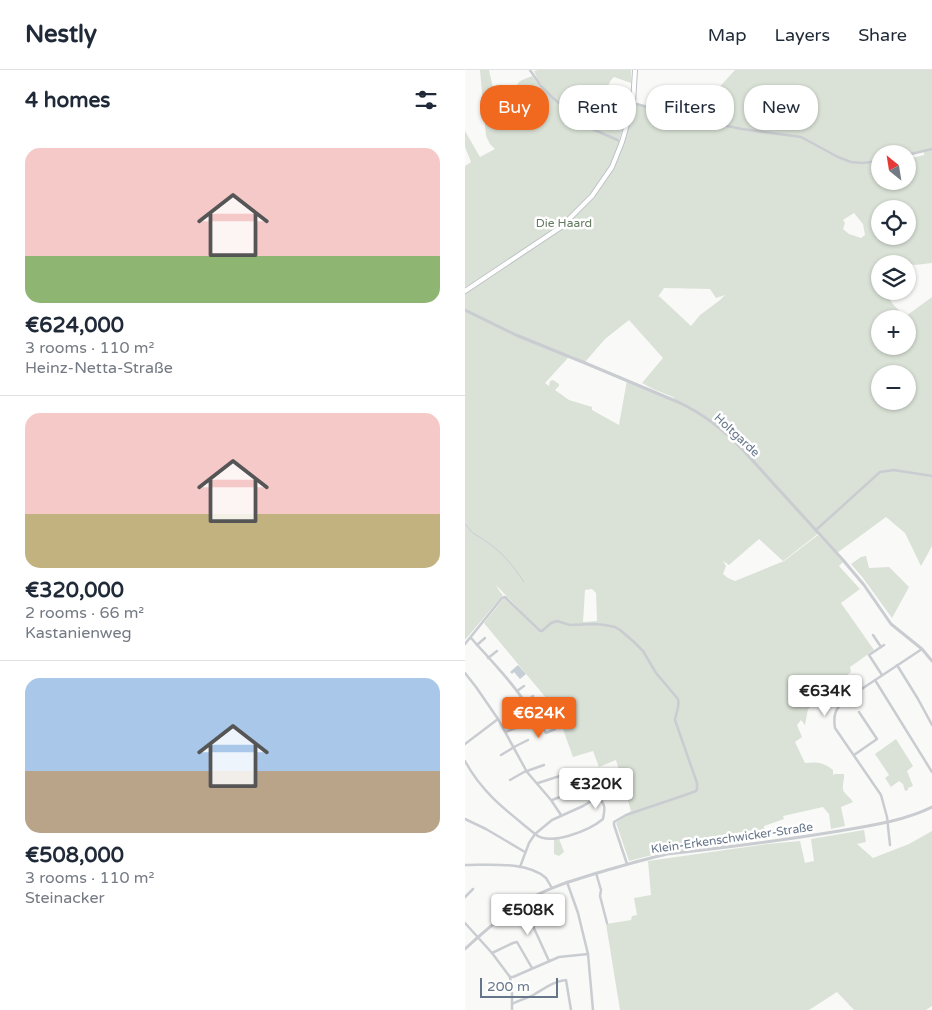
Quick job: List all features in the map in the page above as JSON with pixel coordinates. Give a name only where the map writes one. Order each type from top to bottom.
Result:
[{"type":"main road","points":[[634,85],[635,70]]},
{"type":"main road","points":[[465,291],[561,227],[591,196],[612,167],[625,130]]},
{"type":"street","points":[[530,70],[554,100],[590,128],[622,142]]},
{"type":"street","points":[[636,104],[687,118],[742,129],[801,137],[851,162],[871,162]]},
{"type":"street","points":[[916,153],[932,149]]},
{"type":"street","name":"Holtgarde","points":[[465,310],[516,336],[679,402],[721,428],[864,584],[891,624],[922,649],[932,661]]},
{"type":"street","points":[[816,530],[880,472],[894,470],[932,476]]},
{"type":"street","points":[[465,644],[502,598],[505,597],[540,631],[557,621],[571,625],[595,624],[615,627],[643,650],[656,673],[678,699],[679,704],[675,720],[697,783],[697,789],[688,794],[626,815],[614,822],[627,864]]},
{"type":"street","points":[[873,635],[883,646],[869,655],[882,675]]},
{"type":"street","points":[[470,637],[517,691],[525,703],[528,712],[523,725]]},
{"type":"street","points":[[477,645],[485,638]]},
{"type":"street","points":[[890,845],[888,822],[881,795],[835,728],[834,717],[839,706],[845,700],[922,649]]},
{"type":"street","points":[[488,658],[497,651]]},
{"type":"street","points":[[897,665],[932,725]]},
{"type":"street","points":[[465,673],[498,719],[527,772],[538,783],[561,815]]},
{"type":"street","points":[[875,680],[931,770]]},
{"type":"street","points":[[517,691],[524,686]]},
{"type":"street","points":[[525,703],[533,696]]},
{"type":"street","points":[[528,712],[544,705]]},
{"type":"street","points":[[854,755],[877,739],[859,712]]},
{"type":"street","points":[[506,732],[546,717]]},
{"type":"street","points":[[465,744],[498,719]]},
{"type":"street","points":[[538,721],[545,733],[555,729]]},
{"type":"street","points":[[501,755],[528,740]]},
{"type":"street","points":[[465,760],[474,776],[491,797],[538,837],[543,838],[568,836],[587,829],[603,819],[605,809],[603,802],[598,797],[593,781]]},
{"type":"street","points":[[510,780],[524,772],[544,765]]},
{"type":"street","points":[[538,783],[566,774]]},
{"type":"street","points":[[520,867],[525,852],[535,834],[552,820],[598,797],[609,784],[609,780]]},
{"type":"street","points":[[551,800],[576,792]]},
{"type":"street","name":"Klein-Erkenschwicker-Straße","points":[[465,949],[504,915],[552,888],[567,882],[667,854],[773,841],[888,822],[913,816],[932,807]]},
{"type":"street","points":[[465,819],[525,852]]},
{"type":"street","points":[[465,865],[520,867],[544,877],[552,888]]},
{"type":"street","points":[[596,874],[607,924]]},
{"type":"street","points":[[567,882],[578,913],[588,954],[593,1010]]},
{"type":"street","points":[[465,897],[473,889]]},
{"type":"street","points":[[520,905],[533,926],[549,961]]},
{"type":"street","points":[[465,923],[492,952],[510,978],[512,1010]]},
{"type":"street","points":[[492,952],[517,942],[532,968]]},
{"type":"street","points":[[510,978],[549,961],[571,955],[588,954]]},
{"type":"street","points":[[512,1004],[542,989],[566,980],[571,1010]]},
{"type":"green space","points":[[480,70],[489,70],[492,85],[481,85]]},
{"type":"green space","name":"Die Haard","points":[[538,70],[631,70],[631,83],[614,77],[608,85],[559,85],[559,130],[622,130],[619,140],[622,142],[625,130],[636,130],[636,104],[646,107],[646,130],[734,130],[734,85],[721,85],[735,70],[932,70],[932,263],[916,265],[916,255],[871,255],[871,300],[891,300],[899,310],[871,310],[871,355],[916,355],[916,310],[914,310],[932,297],[932,475],[914,474],[932,477],[932,546],[921,566],[905,533],[886,517],[837,553],[819,533],[783,561],[759,539],[729,565],[723,561],[726,566],[723,574],[735,581],[784,561],[818,535],[843,562],[839,566],[860,589],[841,603],[874,650],[850,667],[851,672],[808,709],[805,725],[801,720],[797,725],[802,737],[795,742],[805,763],[823,764],[833,770],[833,775],[844,774],[843,790],[853,802],[841,807],[845,826],[831,829],[829,814],[823,807],[783,816],[784,819],[764,826],[765,839],[710,848],[660,853],[629,861],[616,823],[631,811],[616,760],[599,767],[593,751],[573,757],[556,710],[484,623],[504,598],[540,633],[540,631],[496,585],[503,595],[465,640],[465,166],[471,162],[465,147],[465,131],[480,157],[495,149],[490,144],[485,130],[549,130],[549,85],[542,85],[538,80],[534,71]],"holes":[[[854,213],[863,224],[865,235],[861,238],[849,234],[843,229],[845,223],[843,220]],[[664,288],[710,289],[716,298],[725,295],[700,315],[691,326],[659,296],[657,298]],[[629,320],[663,358],[642,383],[673,397],[677,401],[627,380],[619,425],[592,410],[592,407],[569,400],[555,390],[559,384],[553,380],[550,381],[549,386],[545,383],[569,355],[585,362],[605,339]],[[592,589],[596,593],[597,621],[583,622],[585,590]]]},
{"type":"green space","points":[[532,76],[539,85],[517,85],[520,81]]},
{"type":"green space","points":[[866,556],[869,568],[889,567],[909,587],[892,618],[851,564]]},
{"type":"green space","points":[[896,739],[913,766],[907,771],[913,786],[905,791],[903,784],[899,781],[891,787],[885,778],[889,775],[875,754]]},
{"type":"green space","points":[[864,830],[866,842],[857,844],[873,858],[909,844],[932,831],[932,1006],[926,1010],[854,1010],[837,992],[809,1010],[620,1010],[606,924],[631,920],[632,916],[637,915],[634,898],[651,895],[648,861],[800,841],[805,863],[814,861],[811,839]]},
{"type":"green space","points":[[559,839],[564,852],[559,856],[554,854],[554,840]]},
{"type":"shaded area","points":[[518,665],[526,674],[520,679],[514,672],[512,674],[510,672]]},
{"type":"waterway","points":[[465,524],[472,532]]},
{"type":"waterway","points":[[473,533],[502,554],[524,582]]}]
